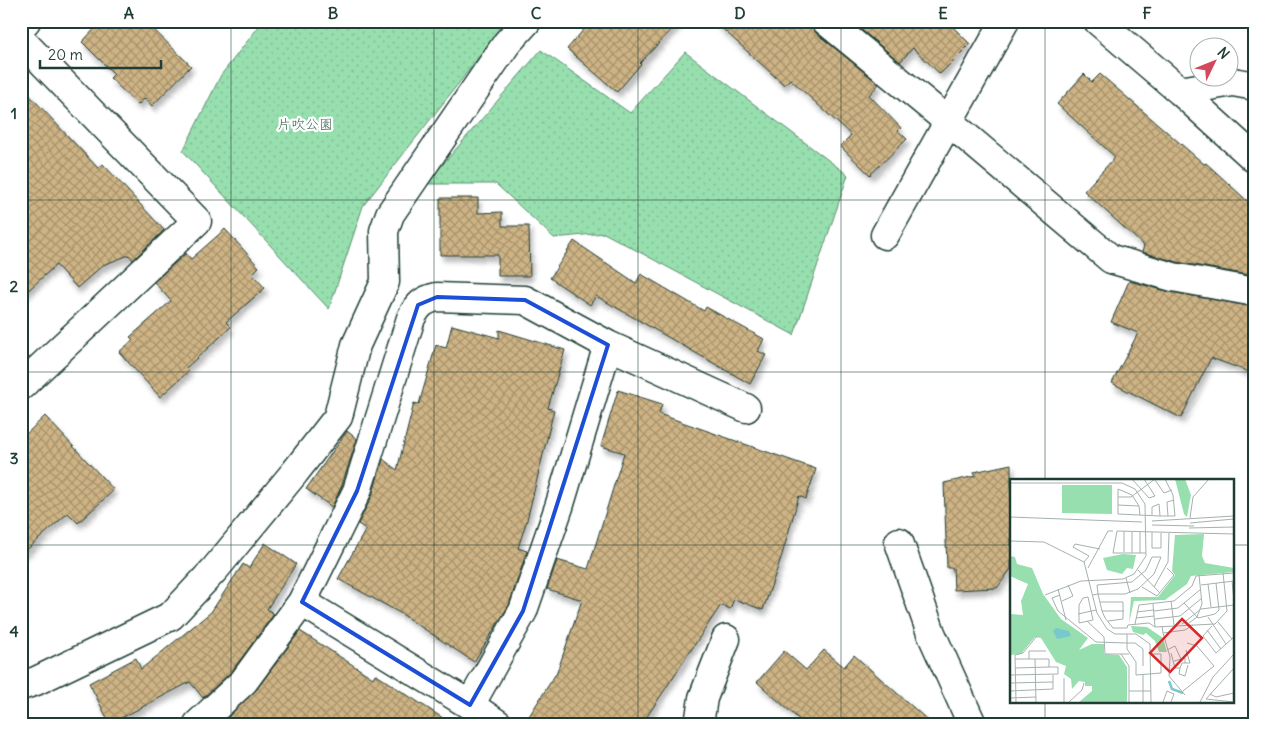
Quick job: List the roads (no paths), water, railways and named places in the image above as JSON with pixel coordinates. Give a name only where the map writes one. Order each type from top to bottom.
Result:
[{"type":"street","points":[[21,26],[26,21]]},
{"type":"street","points":[[21,686],[36,681],[171,616],[215,569],[338,417],[356,345],[385,282],[384,231],[390,214],[507,43],[528,21]]},
{"type":"street","points":[[826,21],[1111,259],[1173,277],[1255,292]]},
{"type":"street","points":[[885,235],[1005,21]]},
{"type":"street","points":[[1098,21],[1180,91],[1255,159]]},
{"type":"street","points":[[21,40],[197,221],[21,386]]},
{"type":"street","points":[[1180,91],[1233,82],[1255,86]]},
{"type":"street","points":[[385,282],[426,300]]},
{"type":"street","points":[[198,724],[244,681],[302,602],[357,491],[411,318],[418,305],[426,300],[437,297],[525,300],[608,345],[746,408]]},
{"type":"street","points":[[470,705],[522,611],[559,507],[608,345]]},
{"type":"street","points":[[899,542],[931,633],[972,724]]},
{"type":"street","points":[[302,602],[498,724]]},
{"type":"street","points":[[699,724],[703,698],[726,639]]},
{"type":"park label","name":"片吹公園","points":[[305,124]]}]
